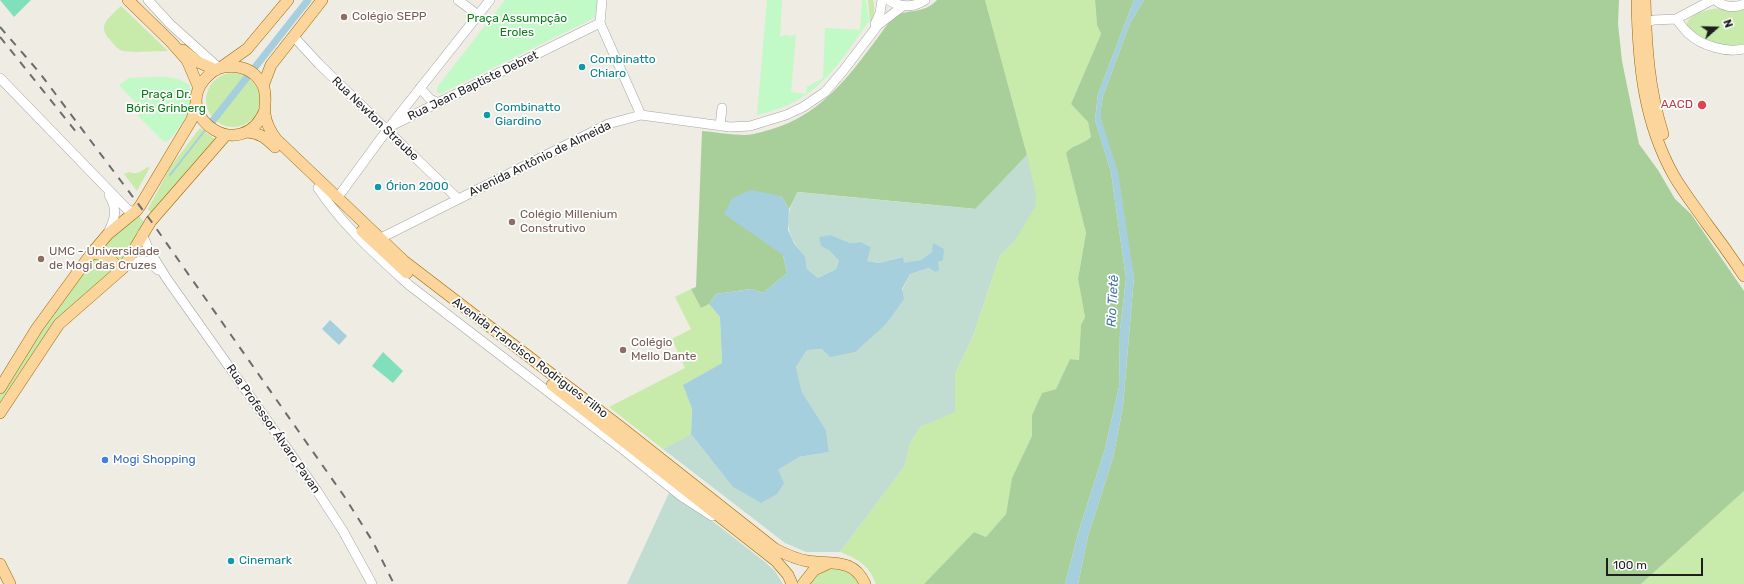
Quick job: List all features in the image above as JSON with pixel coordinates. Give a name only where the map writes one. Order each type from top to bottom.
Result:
[{"type":"main road","points":[[128,0],[172,42],[198,62],[219,68],[232,66],[242,67],[251,72],[263,86],[271,65],[322,0]]},
{"type":"main road","points":[[0,388],[37,328],[91,254],[108,234],[136,211],[192,119],[199,91],[208,75],[247,48],[288,0]]},
{"type":"main road","points":[[1637,0],[1646,23],[1647,58],[1655,108],[1668,148],[1696,198],[1744,263]]},
{"type":"main road","points":[[1641,12],[1645,0]]},
{"type":"main road","points":[[1646,23],[1639,63],[1648,113],[1662,150],[1679,183],[1744,276]]},
{"type":"main road","points":[[0,413],[59,324],[119,272],[130,258],[142,234],[156,215],[226,135],[215,132],[206,124],[200,115],[197,104],[199,91],[187,60],[172,42]]},
{"type":"main road","name":"Avenida Francisco Rodrigues Filho","points":[[263,86],[266,95],[265,110],[267,122],[276,139],[338,197],[403,269],[764,551],[782,567],[792,584]]},
{"type":"main road","points":[[247,132],[255,127],[262,119],[265,110]]},
{"type":"main road","name":"Avenida Francisco Rodrigues Filho","points":[[226,135],[238,135],[247,132],[258,134],[266,138],[318,188],[377,240],[622,428],[775,549],[798,559],[838,563],[853,568],[860,575],[865,584]]},
{"type":"main road","points":[[91,254],[99,253],[112,261],[116,270],[119,272]]},
{"type":"main road","points":[[803,584],[814,570],[830,563]]},
{"type":"main road","points":[[0,564],[10,584]]},
{"type":"street","points":[[148,0],[170,24],[219,68]]},
{"type":"street","points":[[458,0],[478,15]]},
{"type":"street","points":[[338,197],[388,128],[490,0]]},
{"type":"street","points":[[602,0],[600,23],[641,115]]},
{"type":"street","name":"Avenida Antônio de Almeida","points":[[871,33],[880,13],[882,0]]},
{"type":"street","points":[[888,0],[903,6]]},
{"type":"street","name":"Avenida Antônio de Almeida","points":[[377,240],[608,124],[641,115],[720,126],[750,126],[786,115],[809,104],[825,92],[871,33],[884,19],[903,6],[912,6],[925,0]]},
{"type":"street","points":[[1646,23],[1676,19],[1714,0],[1726,6],[1735,7],[1744,4]]},
{"type":"street","points":[[1676,19],[1689,34],[1699,41],[1728,50],[1744,49]]},
{"type":"street","name":"Rua Jean Baptiste Debret","points":[[388,128],[600,23]]},
{"type":"street","name":"Rua Newton Straube","points":[[294,37],[319,64],[388,128],[458,199]]},
{"type":"street","points":[[0,78],[100,183],[127,209],[130,211],[136,211]]},
{"type":"street","points":[[420,88],[430,99],[439,103]]},
{"type":"street","points":[[720,126],[722,108]]},
{"type":"street","points":[[100,183],[116,208],[114,222],[108,234]]},
{"type":"street","points":[[318,188],[331,209],[409,285],[620,447],[681,496],[764,551]]},
{"type":"street","name":"Rua Professor Álvaro Pavan","points":[[142,234],[149,250],[167,279],[317,491],[343,531],[372,584]]},
{"type":"street","name":"Rua Professor Álvaro Pavan","points":[[119,272],[141,260],[148,261],[167,279]]},
{"type":"green space","points":[[0,0],[31,0],[14,17]]},
{"type":"green space","name":"Praça Assumpção Eroles","points":[[505,0],[598,0],[597,13],[594,18],[440,94],[437,92],[438,86]]},
{"type":"green space","points":[[767,0],[782,0],[780,37],[785,35],[792,36],[796,34],[791,92],[806,94],[807,86],[823,78],[825,28],[860,30],[862,0],[866,0],[869,21],[835,68],[810,92],[778,109],[757,115]]},
{"type":"green space","points":[[868,0],[873,0],[874,6],[874,15],[870,23]]},
{"type":"green space","points":[[937,0],[985,0],[1027,155],[976,209],[798,192],[789,209],[781,196],[783,255],[787,273],[763,293],[751,289],[716,294],[709,304],[701,308],[691,289],[696,287],[702,131],[734,135],[748,135],[769,130],[790,122],[808,112],[840,85],[854,69],[893,17],[899,14],[921,10],[932,5]]},
{"type":"green space","points":[[985,0],[1095,0],[1097,25],[1101,34],[1071,104],[1088,122],[1091,137],[1066,153],[1086,233],[1078,279],[1085,317],[1081,325],[1079,360],[1070,359],[1056,389],[1042,393],[1032,415],[1032,436],[1012,478],[1006,514],[986,537],[974,532],[924,584],[876,584],[866,567],[852,557],[840,552],[904,467],[910,444],[920,427],[955,411],[955,374],[973,336],[1000,255],[1014,242],[1027,155]]},
{"type":"green space","points":[[1095,0],[1134,0],[1098,94],[1095,120],[1111,172],[1126,279],[1120,330],[1119,387],[1105,449],[1079,530],[1065,584],[924,584],[974,532],[986,537],[1006,514],[1012,478],[1032,436],[1032,415],[1042,393],[1056,389],[1070,359],[1079,360],[1081,325],[1085,317],[1078,279],[1086,233],[1066,153],[1091,137],[1088,122],[1071,104],[1101,34],[1097,25]]},
{"type":"green space","points":[[1144,0],[1619,0],[1618,24],[1622,61],[1639,144],[1658,170],[1675,199],[1691,214],[1744,291],[1744,491],[1641,584],[1078,584],[1088,536],[1113,458],[1123,406],[1134,277],[1101,119],[1101,108],[1103,96],[1130,23]]},
{"type":"green space","points":[[121,6],[168,51],[128,52],[115,46],[104,31],[104,26],[108,19]]},
{"type":"green space","points":[[1711,9],[1744,9],[1744,45],[1725,46],[1700,38],[1687,27],[1687,22],[1694,15]]},
{"type":"green space","points":[[228,73],[238,73],[248,77],[256,85],[260,95],[260,105],[256,115],[248,123],[238,127],[228,127],[218,123],[210,115],[206,105],[206,95],[210,85],[218,77]]},
{"type":"green space","name":"Praça Dr. Bóris Grinberg","points":[[169,77],[184,82],[190,86],[190,102],[186,117],[167,142],[163,141],[138,116],[143,110],[119,85],[129,78]]},
{"type":"green space","points":[[200,128],[215,139],[151,213],[148,209],[171,166]]},
{"type":"green space","points":[[1027,155],[1036,195],[1035,207],[1014,242],[1000,255],[973,336],[955,374],[955,412],[920,427],[910,444],[904,467],[840,552],[806,552],[785,543],[663,449],[691,434],[732,486],[778,470],[799,457],[829,452],[826,430],[802,392],[796,367],[807,350],[822,349],[874,333],[886,324],[910,274],[929,268],[935,272],[934,244],[932,252],[921,260],[904,264],[902,257],[879,263],[866,261],[871,247],[861,242],[850,243],[831,235],[829,250],[839,261],[836,269],[818,278],[807,269],[804,258],[789,230],[788,217],[797,192],[975,209]]},
{"type":"green space","points":[[150,167],[137,191],[124,174],[129,172],[137,173]]},
{"type":"green space","points":[[138,215],[145,223],[121,265],[113,254],[100,248]]},
{"type":"green space","points":[[96,259],[103,261],[108,265],[111,269],[110,274],[54,322],[0,406],[0,393],[44,325],[93,260]]},
{"type":"green space","points":[[691,289],[701,308],[709,304],[720,317],[722,363],[683,385],[692,409],[691,434],[663,449],[609,407],[685,368],[672,339],[691,329],[675,297]]},
{"type":"green space","points":[[383,352],[403,371],[393,383],[372,366]]},
{"type":"green space","points":[[1744,491],[1744,584],[1641,584]]},
{"type":"green space","points":[[669,493],[715,523],[765,562],[775,571],[783,584],[627,584]]},
{"type":"green space","points":[[829,569],[850,574],[858,584],[808,584],[820,572]]},
{"type":"water","points":[[1134,0],[1144,0],[1130,23],[1103,96],[1101,108],[1101,119],[1118,172],[1134,277],[1123,406],[1113,458],[1088,536],[1078,584],[1065,584],[1079,530],[1105,449],[1119,387],[1120,330],[1126,279],[1111,172],[1095,120],[1098,94]]},
{"type":"water","points":[[751,190],[781,196],[789,209],[788,230],[794,243],[805,257],[807,269],[818,278],[836,269],[839,261],[829,250],[821,246],[819,237],[831,235],[850,243],[861,242],[871,247],[867,261],[879,263],[903,257],[904,263],[921,260],[932,252],[933,243],[944,249],[943,260],[938,262],[939,270],[935,272],[929,268],[910,274],[902,289],[904,299],[886,324],[855,352],[830,357],[822,349],[807,350],[796,367],[802,392],[826,430],[829,452],[799,457],[778,470],[784,483],[777,494],[761,503],[732,486],[691,434],[692,409],[683,385],[722,363],[720,317],[709,304],[716,294],[751,289],[763,293],[787,273],[783,255],[724,214],[732,198]]},
{"type":"water","points":[[330,320],[347,336],[339,345],[322,329]]},
{"type":"waterway","points":[[211,123],[308,0]]},
{"type":"waterway","points":[[170,175],[206,129]]},
{"type":"railway","points":[[0,27],[39,72],[151,221],[344,496],[373,542],[394,584]]},
{"type":"railway","points":[[0,37],[77,133]]},
{"type":"place","name":"Colégio SEPP","points":[[344,17]]},
{"type":"place","name":"Combinatto Chiaro","points":[[582,67]]},
{"type":"place","name":"AACD","points":[[1702,105]]},
{"type":"place","name":"Combinatto Giardino","points":[[487,115]]},
{"type":"place","name":"Órion 2000","points":[[378,187]]},
{"type":"place","name":"Colégio Millenium Construtivo","points":[[512,222]]},
{"type":"place","name":"UMC - Universidade de Mogi das Cruzes","points":[[41,259]]},
{"type":"place","name":"Colégio Mello Dante","points":[[623,350]]},
{"type":"place","name":"Mogi Shopping","points":[[105,460]]},
{"type":"place","name":"Cinemark","points":[[231,561]]},
{"type":"water label","name":"Rio Tietê","points":[[1113,301]]}]
